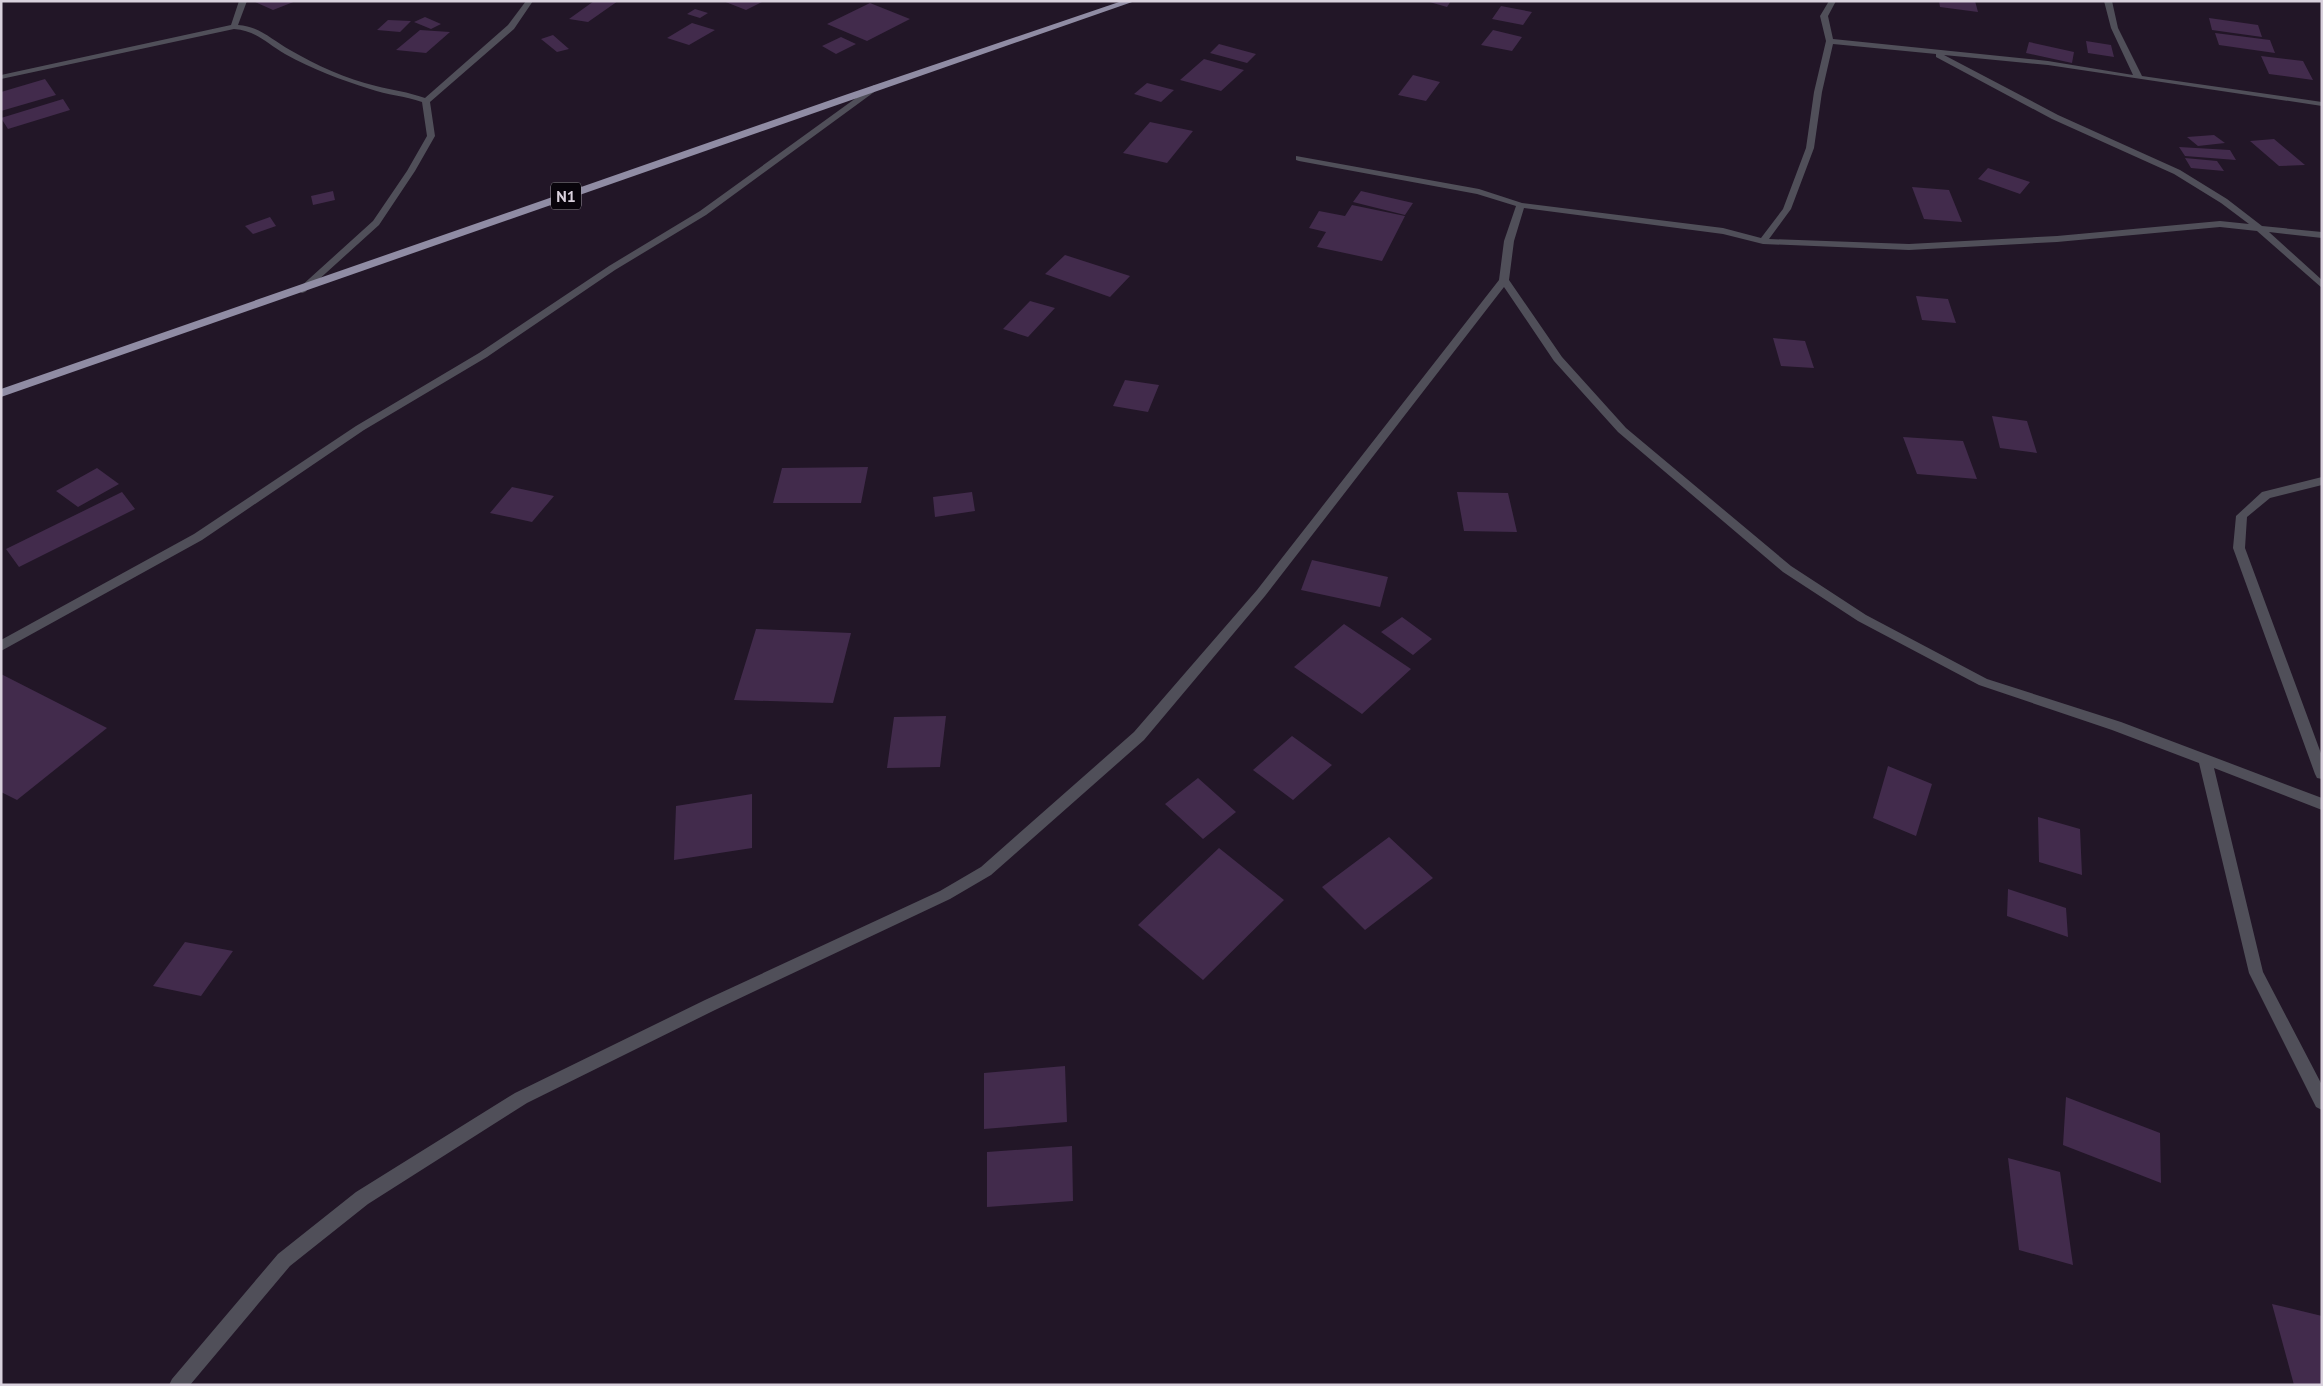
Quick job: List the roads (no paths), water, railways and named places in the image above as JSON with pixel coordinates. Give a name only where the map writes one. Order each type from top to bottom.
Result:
[{"type":"highway","name":"N1","points":[[1,393],[302,290],[878,85],[1131,1]]},
{"type":"street","points":[[234,27],[244,1]]},
{"type":"street","points":[[426,101],[511,27],[530,1]]},
{"type":"street","points":[[1763,241],[1787,209],[1810,148],[1818,92],[1830,41],[1824,16],[1833,1]]},
{"type":"street","points":[[2108,1],[2107,6],[2117,33],[2139,78]]},
{"type":"street","points":[[1,77],[234,27],[250,28],[287,52],[328,72],[374,88],[403,93],[426,101]]},
{"type":"street","points":[[1830,41],[2048,63],[2322,104]]},
{"type":"street","points":[[1932,51],[2056,117],[2177,172],[2224,201],[2259,228],[2322,285]]},
{"type":"street","points":[[1,646],[198,537],[360,428],[484,355],[612,268],[703,213],[878,85]]},
{"type":"street","points":[[302,290],[376,223],[411,171],[431,136],[426,101]]},
{"type":"street","points":[[1299,158],[1479,192],[1521,205],[1723,231],[1763,241],[1909,247],[2057,239],[2220,224],[2322,235]]},
{"type":"street","points":[[178,1385],[284,1260],[362,1198],[521,1098],[710,1005],[945,895],[986,870],[1139,736],[1260,592],[1504,280],[1509,241],[1521,205]]},
{"type":"street","points":[[1504,280],[1558,359],[1622,430],[1787,569],[1862,618],[1983,682],[2116,726],[2322,804]]},
{"type":"street","points":[[2322,481],[2266,495],[2242,516],[2239,548],[2322,774]]},
{"type":"street","points":[[2205,760],[2256,973],[2322,1102]]}]
